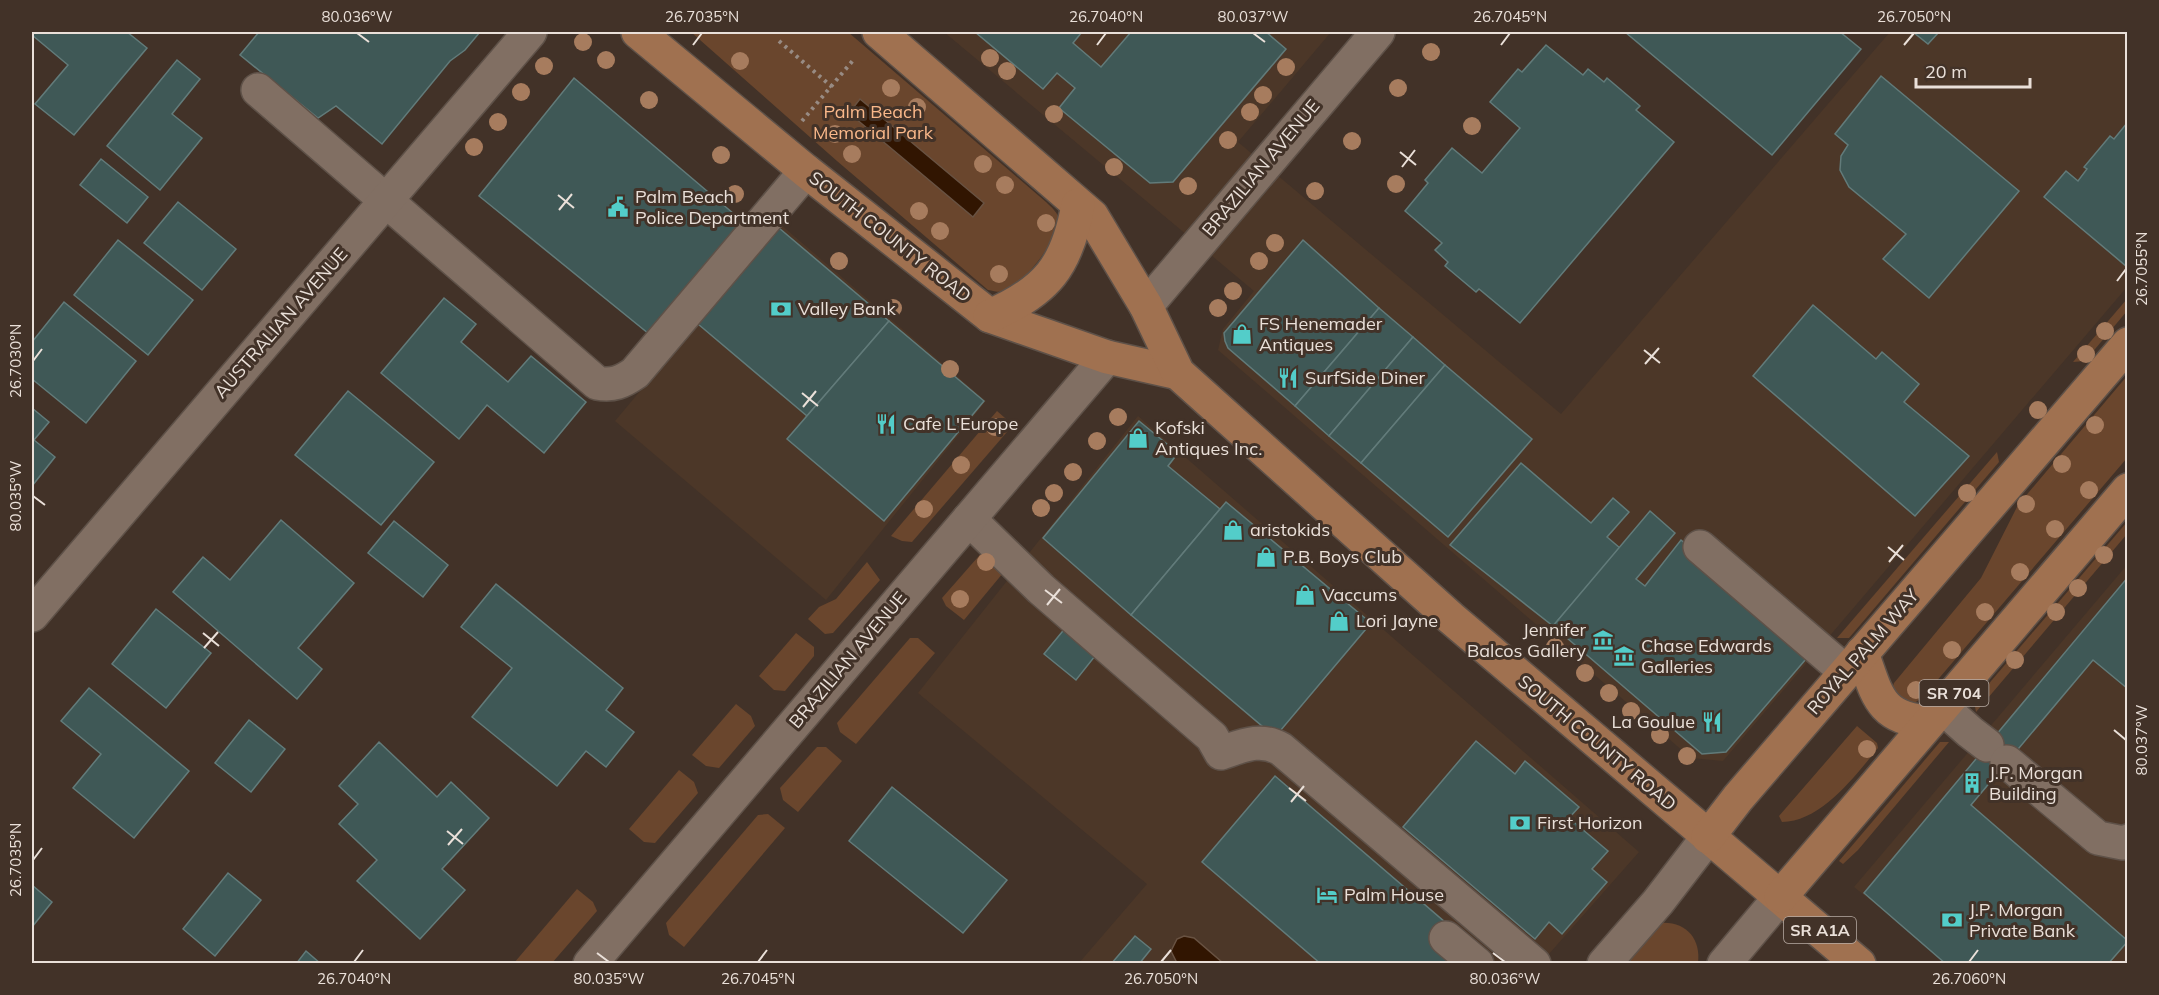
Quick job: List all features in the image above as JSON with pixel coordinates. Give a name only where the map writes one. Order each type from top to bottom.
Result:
[{"type":"main road","name":"SOUTH COUNTY ROAD","points":[[638,32],[806,171],[990,316],[1107,357],[1178,373]]},
{"type":"main road","name":"SOUTH COUNTY ROAD","points":[[879,32],[1092,216],[1146,306],[1178,373],[1450,618],[1859,963]]},
{"type":"main road","points":[[990,316],[1017,304],[1042,286],[1065,253],[1073,235],[1078,205]]},
{"type":"main road","name":"ROYAL PALM WAY","points":[[1708,837],[1738,798],[2127,344]]},
{"type":"main road","name":"SR 704","points":[[1781,896],[2127,491]]},
{"type":"main road","points":[[1854,663],[1890,711],[1912,721],[1936,714]]},
{"type":"street","name":"AUSTRALIAN AVENUE","points":[[32,615],[530,32]]},
{"type":"street","name":"BRAZILIAN AVENUE","points":[[1146,306],[1378,32]]},
{"type":"street","points":[[258,90],[597,383],[611,386],[635,373],[806,171]]},
{"type":"street","name":"BRAZILIAN AVENUE","points":[[590,963],[1107,357]]},
{"type":"street","points":[[969,519],[1041,588],[1212,737],[1221,753],[1250,743],[1272,744],[1281,749],[1534,963]]},
{"type":"street","points":[[1700,547],[1854,663]]},
{"type":"street","points":[[1936,714],[1970,732],[2098,838],[2123,843],[2127,841]]},
{"type":"street","name":"ROYAL PALM WAY","points":[[1605,963],[1658,902],[1708,837]]},
{"type":"street","points":[[1724,963],[1781,896]]},
{"type":"street","points":[[1446,938],[1477,963]]},
{"type":"path","points":[[779,41],[832,87]]},
{"type":"path","points":[[800,124],[858,55]]},
{"type":"shaded area","points":[[944,32],[1331,32],[1238,142],[1561,414],[1890,32],[2127,32],[2127,287],[1723,761],[1691,758],[1218,350],[1223,329],[1254,291]]},
{"type":"shaded area","points":[[860,99],[984,203],[973,217],[849,113]]},
{"type":"shaded area","points":[[780,224],[986,401],[826,600],[615,421]]},
{"type":"shaded area","points":[[1138,416],[1639,852],[1541,963],[1079,963],[1147,884],[918,693]]},
{"type":"shaded area","points":[[2127,565],[2127,963],[1948,963],[1854,887]]},
{"type":"shaded area","points":[[1184,936],[1194,938],[1223,963],[1177,963],[1171,951],[1177,939]]},
{"type":"green space","name":"Palm Beach Memorial Park","points":[[691,32],[848,32],[1052,208],[1058,215],[1059,221],[1053,239],[1030,271],[1013,287],[1004,292],[988,290]]},
{"type":"green space","points":[[2127,299],[2127,311],[2085,361],[2073,362]]},
{"type":"green space","points":[[2127,376],[2127,458],[1923,697],[1907,705],[1892,689],[1894,683],[1981,578],[2018,505]]},
{"type":"green space","points":[[997,411],[1013,425],[912,542],[891,536]]},
{"type":"green space","points":[[1997,452],[1999,462],[1849,638],[1837,638]]},
{"type":"green space","points":[[2127,522],[2127,534],[1976,712],[1974,701]]},
{"type":"green space","points":[[985,549],[1008,567],[964,620],[946,606],[942,598]]},
{"type":"green space","points":[[867,562],[880,580],[833,633],[825,634],[808,619],[819,607],[836,599]]},
{"type":"green space","points":[[796,633],[814,647],[814,656],[785,691],[774,690],[759,676]]},
{"type":"green space","points":[[910,638],[918,638],[935,653],[856,744],[840,732],[837,723]]},
{"type":"green space","points":[[736,704],[751,716],[755,726],[719,768],[706,766],[692,755]]},
{"type":"green space","points":[[1857,726],[1877,743],[1878,748],[1848,783],[1824,806],[1796,820],[1782,822],[1779,816]]},
{"type":"green space","points":[[1940,742],[1949,742],[1858,850],[1843,864],[1839,861]]},
{"type":"green space","points":[[817,747],[826,747],[842,761],[798,812],[783,800],[780,788]]},
{"type":"green space","points":[[679,770],[694,782],[698,793],[655,843],[644,842],[629,829]]},
{"type":"green space","points":[[768,814],[785,828],[684,947],[669,935],[666,923],[758,815]]},
{"type":"green space","points":[[577,889],[593,902],[597,911],[552,963],[514,963]]},
{"type":"green space","points":[[1660,923],[1677,925],[1690,933],[1697,946],[1698,963],[1616,964]]},
{"type":"building","points":[[32,32],[127,32],[147,48],[74,135],[35,104],[68,65],[32,35]]},
{"type":"building","points":[[259,32],[480,32],[465,50],[450,61],[382,144],[336,106],[318,118],[240,55]]},
{"type":"building","points":[[975,32],[1082,32],[1073,43],[1101,67],[1131,32],[1266,32],[1286,49],[1173,182],[1150,183],[1059,108],[1075,88],[1057,73],[1043,89]]},
{"type":"building","points":[[1625,32],[1840,32],[1861,49],[1772,155]]},
{"type":"building","points":[[1913,32],[1939,32],[1928,44]]},
{"type":"building","points":[[1546,45],[1583,75],[1588,69],[1604,82],[1607,78],[1640,106],[1636,110],[1674,142],[1520,323],[1479,289],[1476,292],[1445,266],[1448,262],[1435,250],[1442,243],[1405,211],[1428,183],[1425,180],[1452,148],[1482,173],[1520,128],[1490,102],[1518,69],[1522,72]]},
{"type":"building","points":[[177,60],[200,79],[172,114],[202,138],[160,190],[107,146]]},
{"type":"building","points":[[1881,76],[2019,191],[1929,298],[1883,259],[1906,234],[1849,187],[1840,170],[1841,156],[1848,145],[1835,134]]},
{"type":"building","points":[[574,78],[747,225],[654,338],[479,196]]},
{"type":"building","points":[[2127,123],[2128,265],[2126,266],[2044,197],[2066,171],[2078,181],[2087,169],[2084,167],[2110,136],[2114,139]]},
{"type":"building","points":[[101,159],[148,197],[127,223],[80,185]]},
{"type":"building","points":[[178,202],[236,249],[202,290],[144,243]]},
{"type":"building","points":[[779,228],[889,321],[807,416],[698,324]]},
{"type":"building","points":[[118,240],[193,300],[148,355],[74,295]]},
{"type":"building","points":[[1303,240],[1379,308],[1295,406],[1228,348],[1224,333]]},
{"type":"building","points":[[444,298],[476,324],[461,342],[508,382],[531,356],[586,402],[544,453],[487,405],[459,439],[381,373]]},
{"type":"building","points":[[64,302],[136,361],[86,423],[32,379],[32,342]]},
{"type":"building","points":[[1813,305],[1876,359],[1882,352],[1919,384],[1904,402],[1969,456],[1915,516],[1753,376]]},
{"type":"building","points":[[1379,308],[1413,337],[1329,436],[1295,406]]},
{"type":"building","points":[[889,321],[984,401],[884,521],[787,439]]},
{"type":"building","points":[[1413,337],[1445,365],[1361,463],[1329,436]]},
{"type":"building","points":[[1445,365],[1532,439],[1448,537],[1361,463]]},
{"type":"building","points":[[348,391],[434,462],[381,525],[295,455]]},
{"type":"building","points":[[32,408],[49,422],[34,440],[55,457],[32,486]]},
{"type":"building","points":[[1139,421],[1178,453],[1168,466],[1220,509],[1131,615],[1043,538]]},
{"type":"building","points":[[1521,463],[1591,523],[1613,498],[1629,512],[1607,537],[1620,548],[1553,626],[1450,545]]},
{"type":"building","points":[[1226,502],[1371,623],[1275,737],[1131,615]]},
{"type":"building","points":[[1650,511],[1675,533],[1636,579],[1645,586],[1681,540],[1812,652],[1726,752],[1702,754],[1553,626]]},
{"type":"building","points":[[281,520],[354,583],[298,648],[322,669],[297,699],[173,592],[203,557],[230,580]]},
{"type":"building","points":[[394,521],[448,565],[423,597],[368,553]]},
{"type":"building","name":"J.P. Morgan Building","points":[[2128,577],[2128,689],[2093,660],[1971,805],[2128,941],[2108,964],[1946,964],[1864,893]]},
{"type":"building","points":[[496,584],[623,688],[606,710],[634,732],[606,767],[586,751],[557,786],[472,717],[512,668],[461,627]]},
{"type":"building","points":[[156,609],[211,653],[166,708],[112,664]]},
{"type":"building","points":[[1071,621],[1103,646],[1076,680],[1044,654]]},
{"type":"building","points":[[89,688],[189,771],[134,838],[73,788],[101,754],[61,721]]},
{"type":"building","points":[[249,720],[285,749],[251,792],[215,763]]},
{"type":"building","points":[[1476,741],[1515,774],[1525,761],[1579,807],[1569,818],[1608,851],[1592,869],[1607,882],[1562,934],[1549,922],[1535,939],[1403,827]]},
{"type":"building","points":[[379,742],[437,797],[451,782],[489,818],[442,869],[465,890],[420,939],[357,881],[377,860],[339,824],[358,804],[339,786]]},
{"type":"building","name":"Palm House","points":[[1275,776],[1453,929],[1457,964],[1321,964],[1202,862]]},
{"type":"building","points":[[892,787],[1007,880],[963,933],[849,841]]},
{"type":"building","points":[[228,873],[261,900],[215,956],[183,929]]},
{"type":"building","points":[[32,885],[52,902],[32,927]]},
{"type":"building","points":[[1135,936],[1151,949],[1139,964],[1111,964]]},
{"type":"building","points":[[306,951],[321,964],[296,964]]},
{"type":"place","name":"Palm Beach Police Department","points":[[618,207]]},
{"type":"place","name":"Valley Bank","points":[[781,309]]},
{"type":"place","name":"FS Henemader Antiques","points":[[1242,334]]},
{"type":"place","name":"SurfSide Diner","points":[[1288,378]]},
{"type":"place","name":"Cafe L'Europe","points":[[886,424]]},
{"type":"place","name":"Kofski Antiques Inc.","points":[[1138,438]]},
{"type":"place","name":"aristokids","points":[[1233,530]]},
{"type":"place","name":"P.B. Boys Club","points":[[1266,557]]},
{"type":"place","name":"Vaccums","points":[[1305,595]]},
{"type":"place","name":"Lori Jayne","points":[[1339,621]]},
{"type":"place","name":"Jennifer Balcos Gallery","points":[[1603,640]]},
{"type":"place","name":"Chase Edwards Galleries","points":[[1624,656]]},
{"type":"place","name":"La Goulue","points":[[1712,722]]},
{"type":"place","name":"J.P. Morgan Building","points":[[1972,783]]},
{"type":"place","name":"First Horizon","points":[[1520,823]]},
{"type":"place","name":"Palm House","points":[[1327,895]]},
{"type":"place","name":"J.P. Morgan Private Bank","points":[[1952,920]]}]
